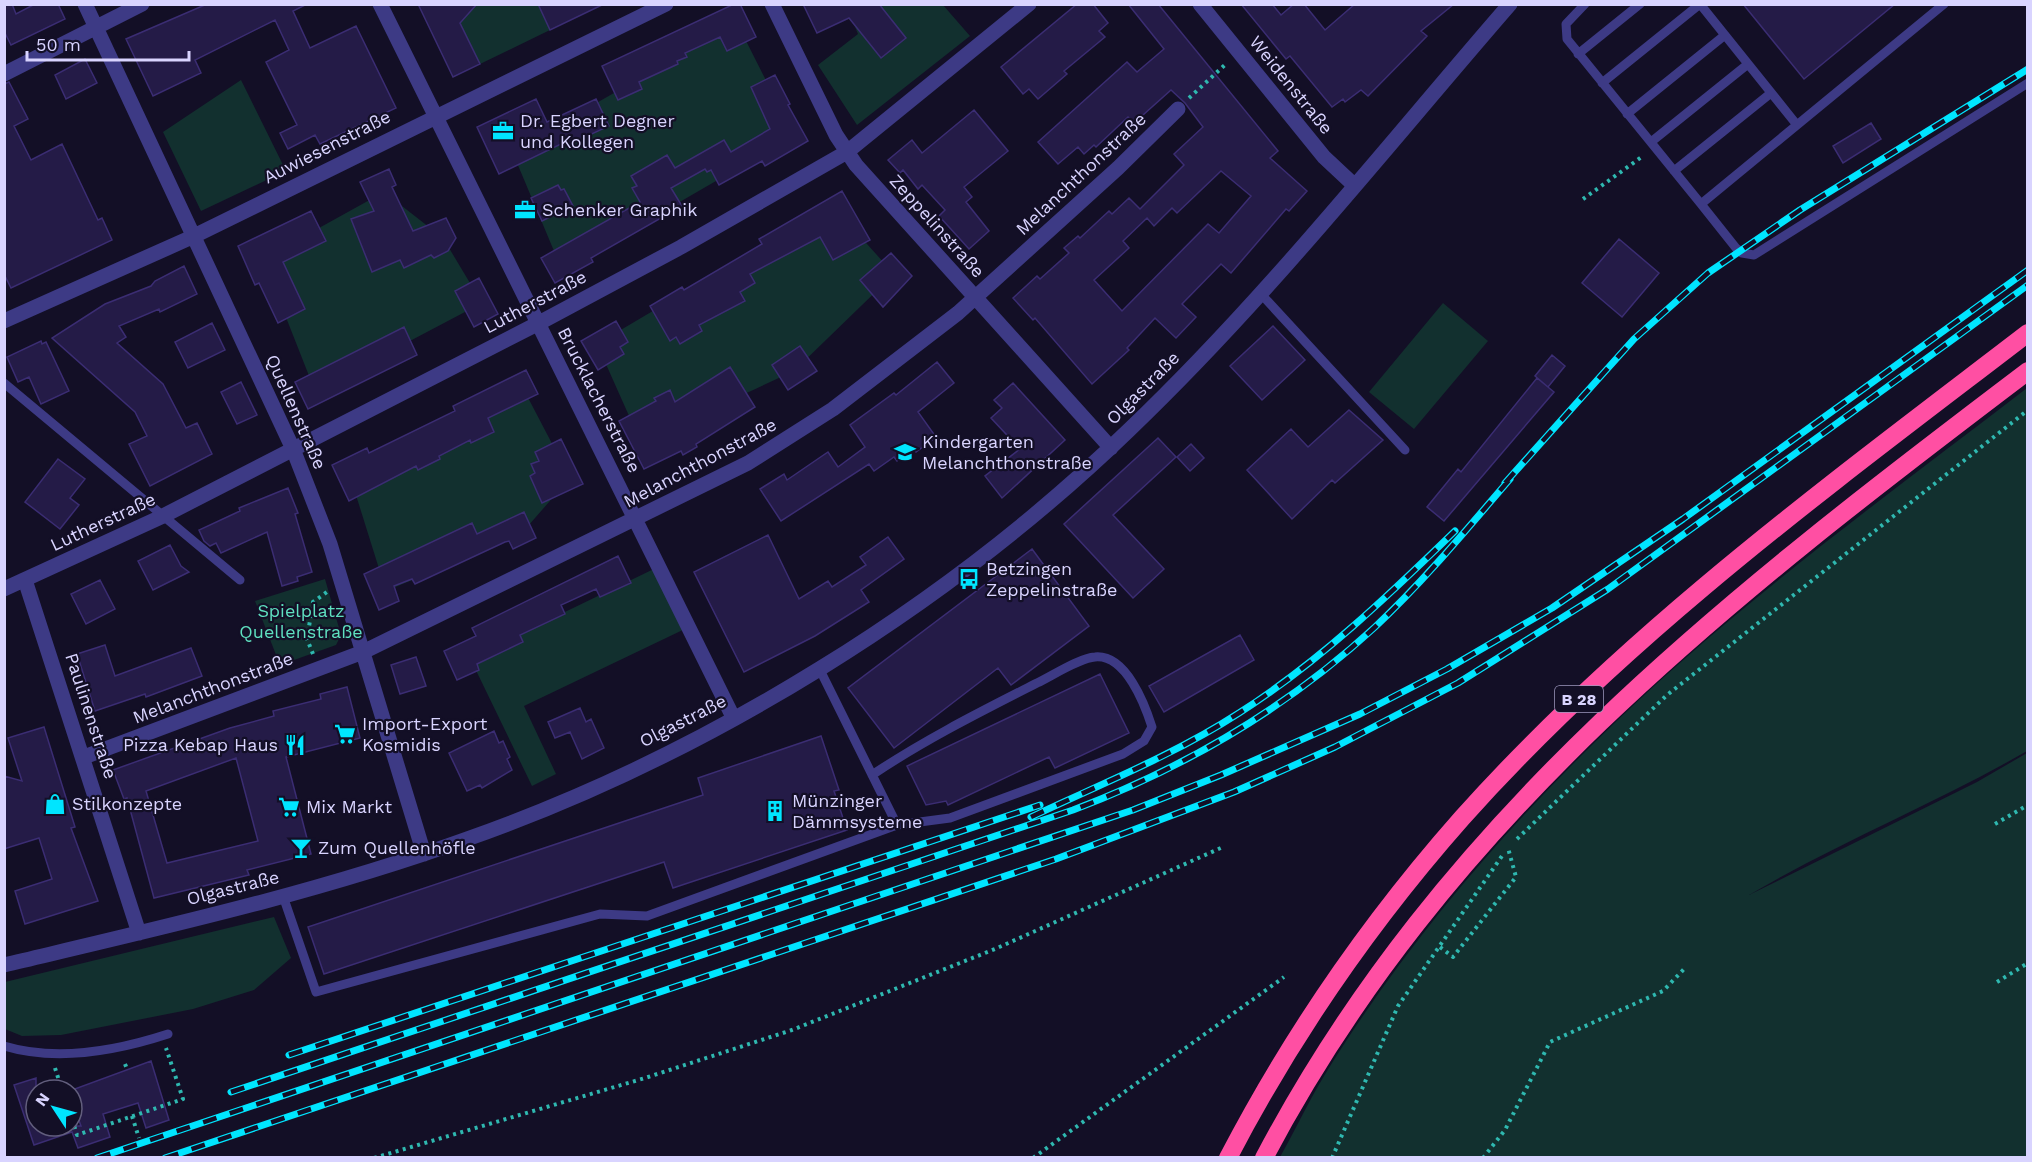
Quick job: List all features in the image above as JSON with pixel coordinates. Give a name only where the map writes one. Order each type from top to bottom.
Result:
[{"type":"highway","name":"B 28","points":[[1228,1158],[1289,1050],[1339,972],[1417,871],[1560,716],[1692,598],[1778,526],[2028,333]]},
{"type":"highway","name":"B 28","points":[[1264,1158],[1325,1052],[1390,955],[1449,882],[1577,743],[1646,677],[1784,561],[2028,371]]},
{"type":"street","name":"Quellenstraße","points":[[85,4],[293,449],[330,544],[424,854]]},
{"type":"street","points":[[4,74],[141,4]]},
{"type":"street","name":"Brucklacherstraße","points":[[380,4],[637,519],[733,717]]},
{"type":"street","name":"Auwiesenstraße","points":[[4,321],[192,237],[666,4]]},
{"type":"street","name":"Zeppelinstraße","points":[[772,4],[847,152],[867,179],[1111,448]]},
{"type":"street","name":"Lutherstraße","points":[[4,590],[161,517],[539,323],[681,247],[847,152],[1029,4]]},
{"type":"street","name":"Weidenstraße","points":[[1200,4],[1324,157],[1354,186]]},
{"type":"street","name":"Olgastraße","points":[[4,965],[283,896],[424,854],[507,824],[583,792],[733,717],[819,668],[912,608],[991,548],[1111,448],[1187,373],[1261,294],[1510,4]]},
{"type":"street","name":"Melanchthonstraße","points":[[84,757],[363,652],[748,463],[833,409],[976,298],[1118,168],[1178,109]]},
{"type":"street","name":"Paulinenstraße","points":[[26,580],[139,933]]},
{"type":"lane","points":[[1585,4],[1569,19],[1564,32],[1578,54],[1736,248],[1748,256],[1754,255],[2028,83]]},
{"type":"lane","points":[[1578,54],[1640,4]]},
{"type":"lane","points":[[1602,83],[1700,4],[1797,125]]},
{"type":"lane","points":[[1701,204],[1944,4]]},
{"type":"lane","points":[[1627,114],[1725,35]]},
{"type":"lane","points":[[1651,142],[1748,64]]},
{"type":"lane","points":[[1674,171],[1771,93]]},
{"type":"lane","points":[[1261,294],[1405,450]]},
{"type":"lane","points":[[4,383],[161,517],[240,580]]},
{"type":"lane","points":[[283,896],[316,992],[600,914],[647,916],[897,825],[950,818],[1123,754],[1144,741],[1152,727],[1132,679],[1110,660],[1096,656],[1063,670],[914,747],[872,775]]},
{"type":"lane","points":[[819,668],[897,825]]},
{"type":"lane","points":[[4,1046],[23,1051],[50,1053],[98,1051],[165,1035]]},
{"type":"path","points":[[1178,109],[1239,52]]},
{"type":"path","points":[[1332,1158],[1398,1006],[1508,848],[1667,695],[2028,410]]},
{"type":"path","points":[[318,598],[313,602],[307,639],[319,669]]},
{"type":"path","points":[[1995,824],[2028,805]]},
{"type":"path","points":[[374,1158],[645,1078],[792,1030],[995,949],[1223,847]]},
{"type":"path","points":[[1440,947],[1453,957],[1516,877],[1508,848]]},
{"type":"path","points":[[1997,981],[2028,963]]},
{"type":"path","points":[[1483,1158],[1505,1130],[1550,1042],[1663,991],[1685,968]]},
{"type":"path","points":[[1033,1158],[1284,976]]},
{"type":"path","points":[[84,1132],[183,1099],[165,1035]]},
{"type":"path","points":[[50,1053],[58,1078]]},
{"type":"path","points":[[132,1116],[139,1138]]},
{"type":"green space","points":[[435,5],[550,5],[550,30],[480,64],[449,36]]},
{"type":"green space","points":[[846,5],[943,5],[970,36],[857,125],[818,65],[858,34]]},
{"type":"green space","points":[[737,23],[794,136],[562,270],[512,151]]},
{"type":"green space","points":[[241,80],[286,171],[201,211],[163,132]]},
{"type":"green space","points":[[384,192],[443,238],[482,303],[315,391],[263,259]]},
{"type":"green space","points":[[832,205],[894,274],[794,371],[725,403],[646,454],[597,344]]},
{"type":"green space","points":[[1443,303],[1488,341],[1414,429],[1369,392]]},
{"type":"green space","points":[[2027,388],[2027,751],[1818,857],[1749,895],[1977,782],[2027,753],[2027,1157],[1280,1157],[1324,1076],[1383,987],[1449,901],[1556,781],[1644,695],[1750,603],[1860,515]]},
{"type":"green space","points":[[524,390],[570,478],[521,534],[386,591],[350,476]]},
{"type":"green space","points":[[660,566],[689,627],[524,706],[556,774],[532,786],[470,658]]},
{"type":"green space","name":"Spielplatz Quellenstraße","points":[[325,579],[341,635],[336,645],[280,665],[255,601]]},
{"type":"green space","points":[[274,917],[291,958],[254,990],[193,1009],[61,1035],[22,1036],[5,1029],[5,982]]},
{"type":"building","points":[[4,4],[12,4],[16,14],[35,4],[58,4],[65,19],[11,45],[4,31]]},
{"type":"building","points":[[207,4],[307,4],[293,11],[310,48],[356,26],[396,108],[320,144],[315,135],[288,149],[280,133],[297,125],[266,62],[289,50],[275,20],[195,60],[201,73],[153,96],[126,39]]},
{"type":"building","points":[[418,4],[477,4],[460,23],[480,64],[453,77]]},
{"type":"building","points":[[538,4],[604,4],[550,30]]},
{"type":"building","points":[[734,4],[740,4],[756,37],[727,51],[720,37],[685,53],[687,57],[677,61],[678,64],[639,82],[642,89],[618,100],[602,66]]},
{"type":"building","points":[[803,4],[879,4],[906,38],[881,58],[849,18],[817,33]]},
{"type":"building","points":[[1077,4],[1093,4],[1108,23],[1099,31],[1105,37],[1064,71],[1067,74],[1038,99],[1029,89],[1023,94],[1001,67]]},
{"type":"building","points":[[1128,4],[1158,4],[1278,151],[1270,158],[1307,191],[1289,211],[1286,209],[1231,273],[1221,264],[1182,304],[1196,317],[1176,338],[1155,318],[1127,348],[1129,350],[1092,384],[1035,318],[1033,320],[1013,298],[1037,276],[1040,279],[1069,253],[1064,248],[1078,236],[1080,238],[1109,211],[1112,214],[1129,198],[1140,209],[1184,165],[1174,154],[1203,127],[1185,103],[1171,90],[1134,123],[1128,117],[1096,147],[1094,145],[1084,154],[1078,147],[1058,164],[1038,142],[1127,62],[1137,72],[1164,49]],"holes":[[[1221,171],[1251,196],[1219,233],[1208,224],[1122,311],[1094,280],[1129,248],[1123,241],[1147,218],[1154,226],[1172,208],[1177,213]]]},
{"type":"building","points":[[1241,4],[1272,4],[1281,15],[1294,4],[1304,4],[1325,30],[1355,4],[1454,4],[1421,31],[1427,36],[1368,96],[1361,90],[1345,102],[1343,99],[1332,107],[1290,56],[1286,59]]},
{"type":"building","points":[[1743,4],[1895,4],[1804,79]]},
{"type":"building","points":[[85,59],[97,83],[66,99],[55,75]]},
{"type":"building","points":[[775,75],[808,141],[765,166],[762,161],[719,185],[711,170],[707,172],[705,169],[671,188],[682,206],[591,258],[593,262],[555,283],[541,258],[640,202],[632,188],[637,186],[631,176],[667,155],[675,168],[724,140],[731,152],[770,129],[751,87]]},
{"type":"building","points":[[9,82],[28,119],[14,126],[31,160],[62,144],[98,220],[102,218],[112,240],[11,288],[4,274],[4,84]]},
{"type":"building","points":[[536,99],[547,122],[596,99],[609,126],[568,145],[567,141],[499,174],[477,127]]},
{"type":"building","points":[[974,110],[1008,151],[964,187],[972,197],[966,202],[989,231],[969,249],[939,216],[945,210],[922,185],[918,189],[903,170],[900,173],[888,160],[912,140],[922,153]]},
{"type":"building","points":[[1871,123],[1881,139],[1843,163],[1833,146]]},
{"type":"building","points":[[389,169],[396,185],[392,187],[413,231],[446,218],[456,238],[448,251],[434,258],[431,255],[404,268],[400,260],[372,272],[351,219],[374,211],[360,182]]},
{"type":"building","points":[[558,185],[561,190],[564,189],[573,206],[542,221],[531,198]]},
{"type":"building","points":[[842,191],[870,240],[833,260],[820,237],[750,274],[755,283],[740,292],[745,301],[699,325],[702,331],[680,344],[676,337],[670,341],[650,306],[682,287],[684,290],[762,244],[759,239]]},
{"type":"building","points":[[311,211],[326,241],[283,262],[305,309],[278,323],[259,283],[255,285],[238,246]]},
{"type":"building","points":[[1619,239],[1659,273],[1622,317],[1582,283]]},
{"type":"building","points":[[891,253],[912,276],[883,307],[860,280]]},
{"type":"building","points":[[184,266],[197,294],[160,312],[159,309],[119,326],[126,337],[117,343],[163,384],[186,428],[197,423],[212,454],[150,486],[129,444],[147,436],[135,412],[52,338],[105,304],[151,286],[155,281]]},
{"type":"building","points":[[479,278],[498,314],[474,327],[455,291]]},
{"type":"building","points":[[616,321],[628,342],[620,347],[624,354],[598,370],[581,341]]},
{"type":"building","points":[[212,323],[225,350],[188,368],[175,342]]},
{"type":"building","points":[[1273,326],[1305,360],[1262,400],[1230,366]]},
{"type":"building","points":[[404,327],[417,355],[308,409],[295,382]]},
{"type":"building","points":[[41,341],[42,344],[46,342],[69,391],[41,404],[29,377],[18,382],[7,357]]},
{"type":"building","points":[[800,346],[817,371],[788,390],[772,365]]},
{"type":"building","points":[[1552,355],[1565,366],[1548,387],[1535,376]]},
{"type":"building","points":[[937,362],[954,383],[918,412],[936,437],[916,452],[913,449],[897,461],[894,457],[874,471],[869,464],[781,521],[760,489],[784,474],[787,480],[828,452],[838,467],[865,447],[850,425],[894,393],[896,395]]},
{"type":"building","points":[[730,367],[755,407],[696,444],[697,447],[683,455],[681,451],[644,469],[619,421],[656,401],[654,398],[670,390],[675,402]]},
{"type":"building","points":[[526,370],[538,394],[488,418],[494,432],[471,443],[470,440],[439,456],[440,459],[418,470],[416,466],[349,501],[332,465],[367,448],[369,453],[455,411],[453,406]]},
{"type":"building","points":[[1537,378],[1554,392],[1444,521],[1427,507],[1458,469],[1461,472]]},
{"type":"building","points":[[241,382],[257,415],[237,424],[221,392]]},
{"type":"building","points":[[1013,383],[1065,440],[1002,498],[985,476],[1020,449],[991,418],[1002,408],[994,400]]},
{"type":"building","points":[[1349,410],[1383,440],[1335,483],[1332,480],[1292,519],[1247,470],[1291,429],[1308,447]]},
{"type":"building","points":[[1158,438],[1176,457],[1113,515],[1164,569],[1133,598],[1064,524]]},
{"type":"building","points":[[561,439],[583,484],[542,503],[530,476],[535,473],[531,464],[539,461],[535,452]]},
{"type":"building","points":[[1191,444],[1204,458],[1190,471],[1177,457]]},
{"type":"building","points":[[58,459],[85,479],[70,498],[79,505],[60,529],[25,502]]},
{"type":"building","points":[[288,488],[298,513],[295,514],[312,572],[297,577],[298,581],[282,586],[267,532],[221,553],[216,543],[210,546],[204,541],[199,530],[240,511],[239,508]]},
{"type":"building","points":[[524,512],[536,538],[513,549],[509,541],[505,542],[415,584],[412,579],[394,586],[399,601],[379,610],[364,574],[472,523],[477,534]]},
{"type":"building","points":[[768,535],[799,599],[828,581],[832,587],[866,565],[860,557],[888,537],[904,559],[861,590],[869,602],[815,636],[744,672],[694,572]]},
{"type":"building","points":[[170,545],[181,566],[189,572],[153,590],[138,561]]},
{"type":"building","points":[[1032,549],[1089,626],[1011,685],[998,668],[894,748],[848,688]]},
{"type":"building","points":[[618,556],[631,583],[600,597],[596,589],[561,605],[565,614],[520,635],[523,642],[477,664],[479,670],[457,680],[444,651],[476,636],[472,628]]},
{"type":"building","points":[[100,580],[115,609],[86,624],[71,594]]},
{"type":"building","points":[[1240,635],[1254,660],[1164,712],[1149,686]]},
{"type":"building","points":[[105,645],[115,676],[191,648],[202,676],[146,697],[145,694],[95,711],[77,654]]},
{"type":"building","points":[[416,657],[426,686],[400,694],[391,665]]},
{"type":"building","points":[[1100,674],[1129,733],[1055,768],[1049,757],[948,805],[946,801],[926,805],[907,766]]},
{"type":"building","points":[[347,687],[360,738],[286,757],[311,854],[247,870],[249,875],[154,898],[127,798],[124,799],[113,770],[230,728],[274,716],[273,711],[321,699],[320,694]],"holes":[[[236,758],[258,841],[167,863],[146,791]]]},
{"type":"building","points":[[580,708],[586,722],[591,719],[604,748],[582,759],[570,732],[555,738],[548,722]]},
{"type":"building","points":[[44,727],[75,827],[71,828],[98,901],[25,924],[15,891],[52,879],[39,838],[4,849],[4,776],[22,781],[8,738]]},
{"type":"building","points":[[494,731],[499,743],[503,741],[510,757],[507,759],[512,770],[482,788],[480,785],[467,791],[449,753]]},
{"type":"building","points":[[821,736],[839,790],[834,791],[847,830],[673,888],[664,862],[324,974],[308,927],[703,795],[698,778]]},
{"type":"building","points":[[151,1061],[169,1120],[146,1128],[138,1103],[103,1114],[110,1137],[78,1148],[74,1138],[84,1138],[84,1086]]},
{"type":"building","points":[[24,1082],[24,1115],[14,1085]]},
{"type":"building","points":[[32,1138],[54,1138],[34,1145]]},
{"type":"railway","points":[[1505,483],[1634,339],[1708,273],[1800,210],[2028,69]]},
{"type":"railway","points":[[97,1158],[1133,810],[1221,775],[1360,714],[1447,669],[1552,608],[1683,519],[2028,270]]},
{"type":"railway","points":[[165,1158],[1056,859],[1234,792],[1335,747],[1458,683],[1608,589],[2028,285]]},
{"type":"railway","points":[[231,1092],[1073,810],[1155,775],[1233,733],[1306,684],[1341,656],[1411,592],[1510,479]]},
{"type":"railway","points":[[1031,817],[1189,742],[1269,693],[1352,627],[1455,531]]},
{"type":"railway","points":[[289,1055],[1040,805]]},
{"type":"place","name":"Dr. Egbert Degner und Kollegen","points":[[503,131]]},
{"type":"place","name":"Schenker Graphik","points":[[525,210]]},
{"type":"place","name":"Kindergarten Melanchthonstraße","points":[[905,452]]},
{"type":"place","name":"Betzingen Zeppelinstraße","points":[[969,579]]},
{"type":"place","name":"Import-Export Kosmidis","points":[[345,734]]},
{"type":"place","name":"Pizza Kebap Haus","points":[[295,745]]},
{"type":"place","name":"Stilkonzepte","points":[[55,804]]},
{"type":"place","name":"Mix Markt","points":[[289,807]]},
{"type":"place","name":"Münzinger Dämmsysteme","points":[[775,811]]},
{"type":"place","name":"Zum Quellenhöfle","points":[[301,848]]}]
